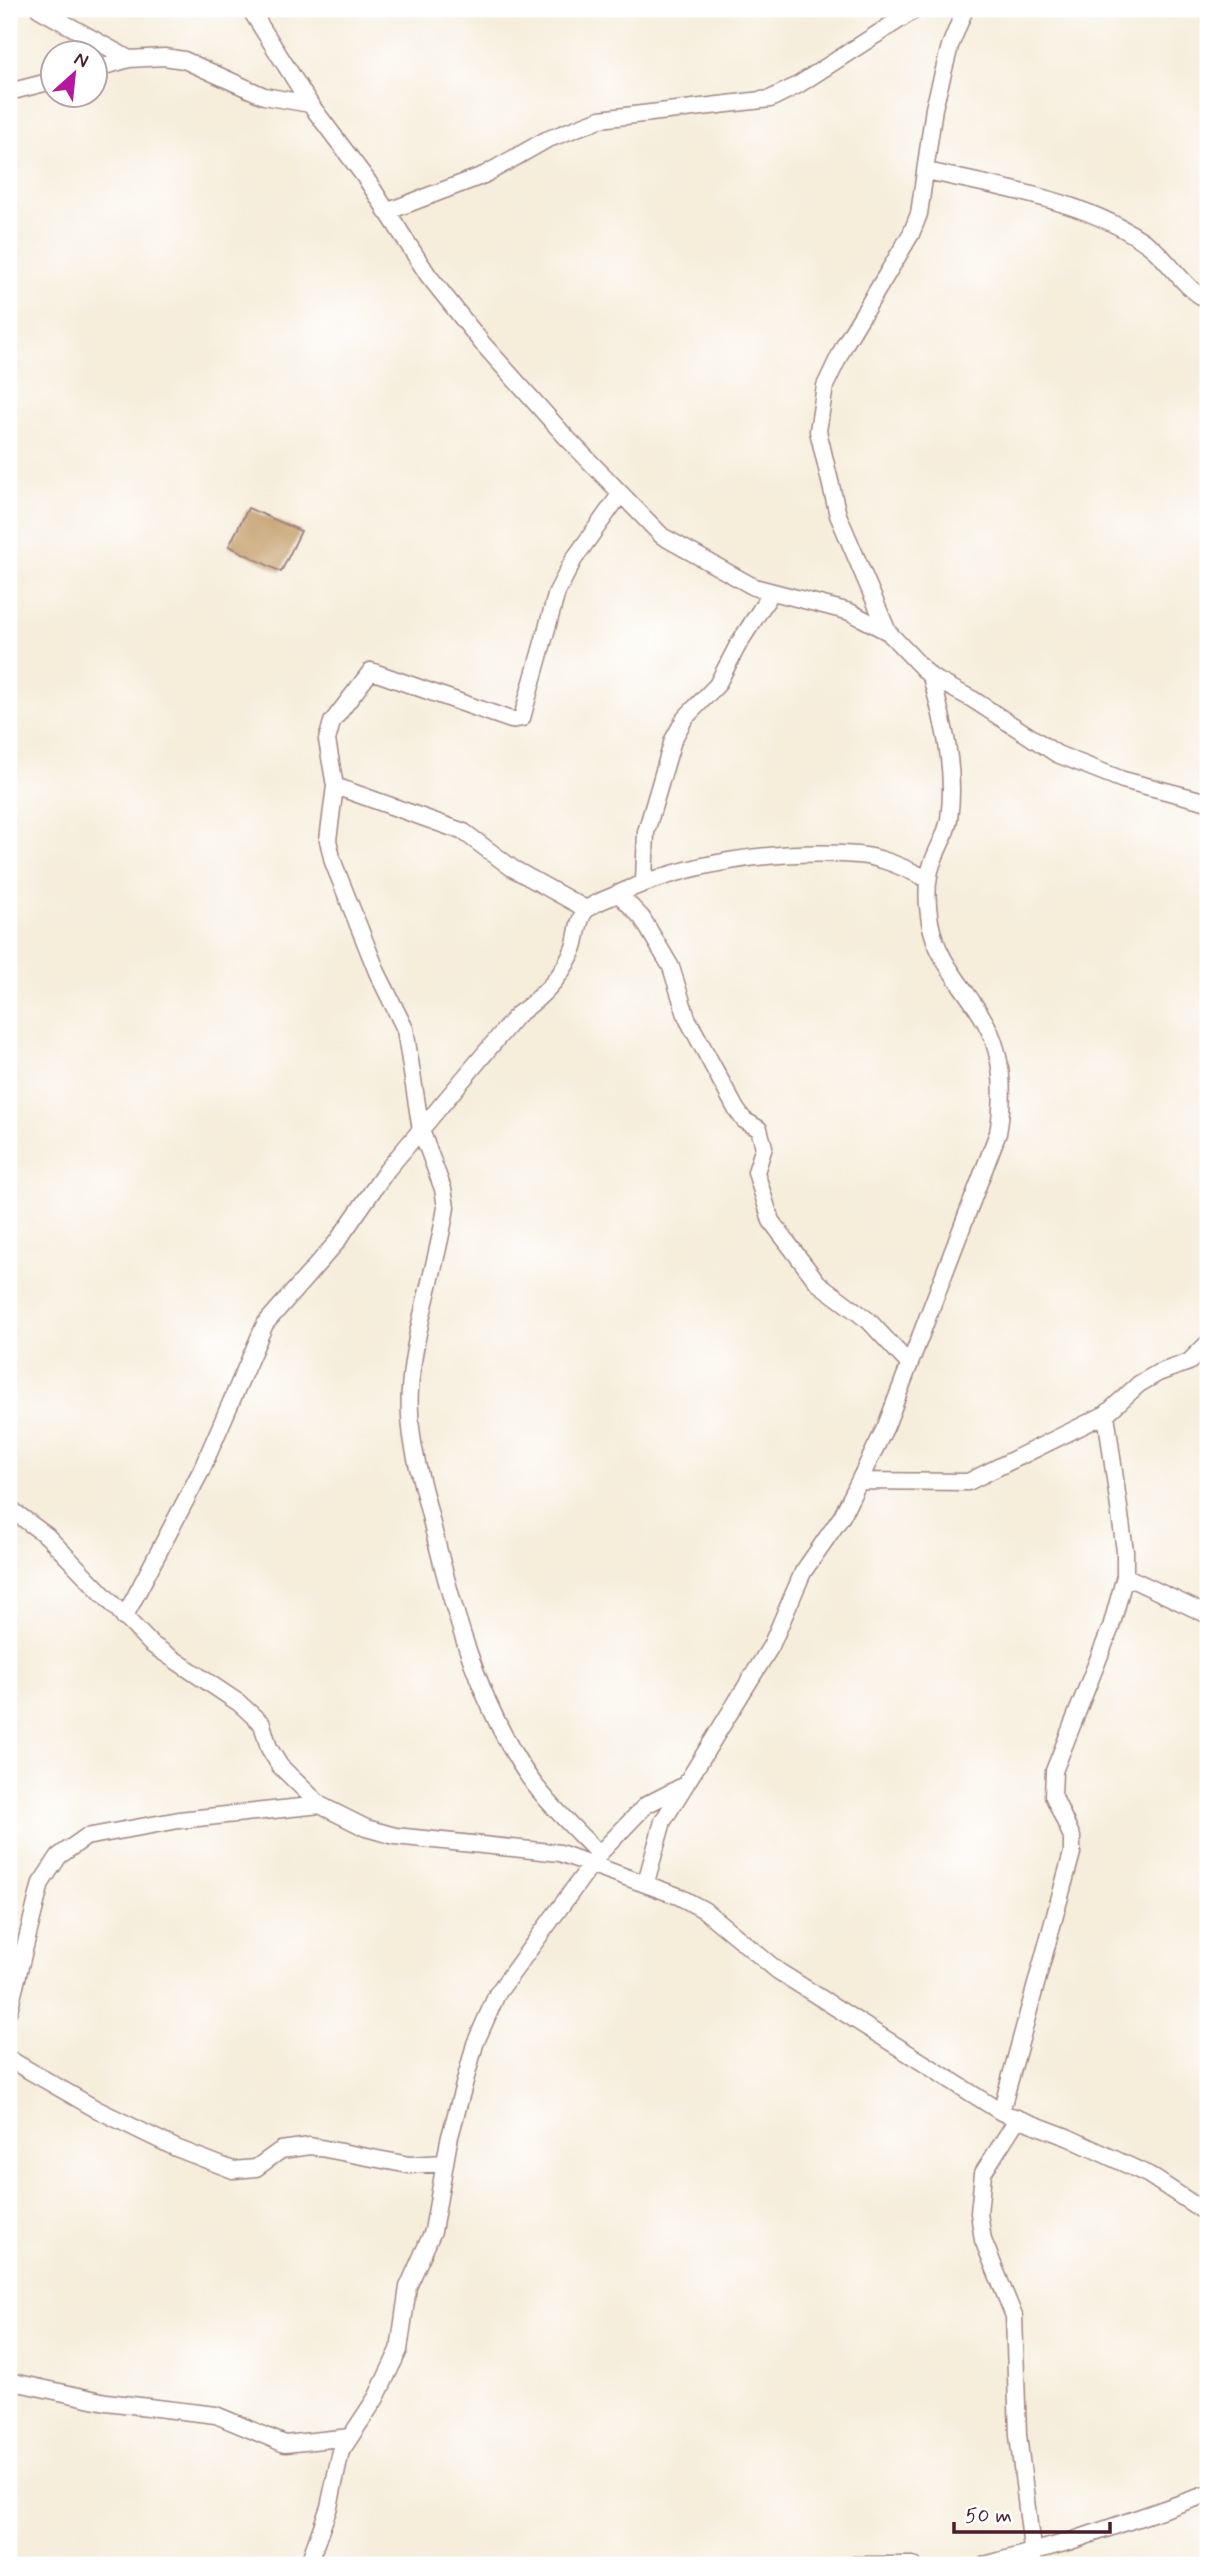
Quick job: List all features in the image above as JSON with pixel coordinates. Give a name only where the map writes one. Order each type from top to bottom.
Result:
[{"type":"street","points":[[39,9],[129,59]]},
{"type":"street","points":[[250,9],[310,104],[428,275],[482,343],[620,496],[672,542],[754,587],[850,612],[888,632],[930,677],[972,699],[1057,754],[1123,780],[1208,802]]},
{"type":"street","points":[[386,212],[484,175],[546,140],[600,119],[770,99],[798,85],[916,9]]},
{"type":"street","points":[[888,632],[838,516],[818,431],[825,386],[868,303],[911,234],[919,214],[937,95],[950,46],[965,9]]},
{"type":"street","points":[[108,65],[129,59],[164,57],[184,60],[264,96],[310,104]]},
{"type":"street","points":[[9,92],[38,84]]},
{"type":"street","points":[[927,171],[1012,191],[1114,225],[1151,246],[1208,300]]},
{"type":"street","points":[[596,1858],[543,1796],[519,1762],[498,1722],[444,1578],[418,1476],[410,1389],[446,1207],[443,1189],[421,1130],[405,1029],[377,972],[333,862],[328,840],[335,786],[327,740],[332,722],[371,671],[512,720],[522,718],[557,592],[574,559],[620,496]]},
{"type":"street","points":[[644,881],[646,832],[673,740],[685,718],[717,685],[739,643],[772,592]]},
{"type":"street","points":[[646,1882],[663,1821],[741,1699],[771,1646],[803,1572],[842,1516],[886,1426],[998,1133],[1003,1104],[996,1043],[981,1014],[958,984],[936,947],[930,920],[928,879],[949,820],[950,786],[947,732],[930,677]]},
{"type":"street","points":[[335,786],[464,832],[512,868],[586,909]]},
{"type":"street","points":[[124,1618],[201,1471],[265,1324],[336,1243],[387,1170],[517,1015],[541,998],[558,977],[573,948],[586,909],[644,881],[726,860],[860,855],[892,863],[928,879]]},
{"type":"street","points":[[618,893],[642,918],[671,967],[687,1018],[736,1109],[744,1120],[759,1129],[764,1147],[756,1172],[771,1221],[818,1283],[869,1321],[909,1364]]},
{"type":"street","points":[[859,1481],[968,1482],[1106,1414],[1139,1384],[1158,1373],[1189,1362],[1208,1343]]},
{"type":"street","points":[[1001,2112],[1072,1853],[1072,1837],[1053,1795],[1054,1770],[1111,1627],[1125,1576],[1125,1551],[1106,1414]]},
{"type":"street","points":[[9,1508],[47,1536],[151,1644],[239,1703],[262,1724],[269,1748],[280,1766],[320,1805],[366,1828],[395,1836],[596,1858],[704,1910],[778,1971],[1001,2112],[1149,2175],[1208,2214]]},
{"type":"street","points":[[1125,1576],[1208,1615]]},
{"type":"street","points":[[308,2565],[329,2507],[338,2462],[350,2437],[376,2398],[399,2350],[408,2287],[433,2231],[445,2163],[475,2045],[497,1994],[596,1858],[646,1805],[685,1785]]},
{"type":"street","points":[[9,2010],[41,1884],[59,1856],[86,1837],[179,1819],[320,1805]]},
{"type":"street","points":[[9,2059],[96,2109],[176,2148],[233,2170],[256,2168],[282,2150],[310,2146],[409,2165],[445,2163]]},
{"type":"street","points":[[1018,2118],[983,2173],[979,2213],[984,2240],[1014,2316],[1017,2435],[1032,2559]]},
{"type":"street","points":[[9,2381],[106,2402],[216,2414],[285,2444],[350,2437]]},
{"type":"street","points":[[985,2565],[1032,2559],[1208,2494]]},
{"type":"street","points":[[853,2565],[913,2565]]},
{"type":"building","points":[[248,508],[301,531],[281,572],[229,546]]}]
